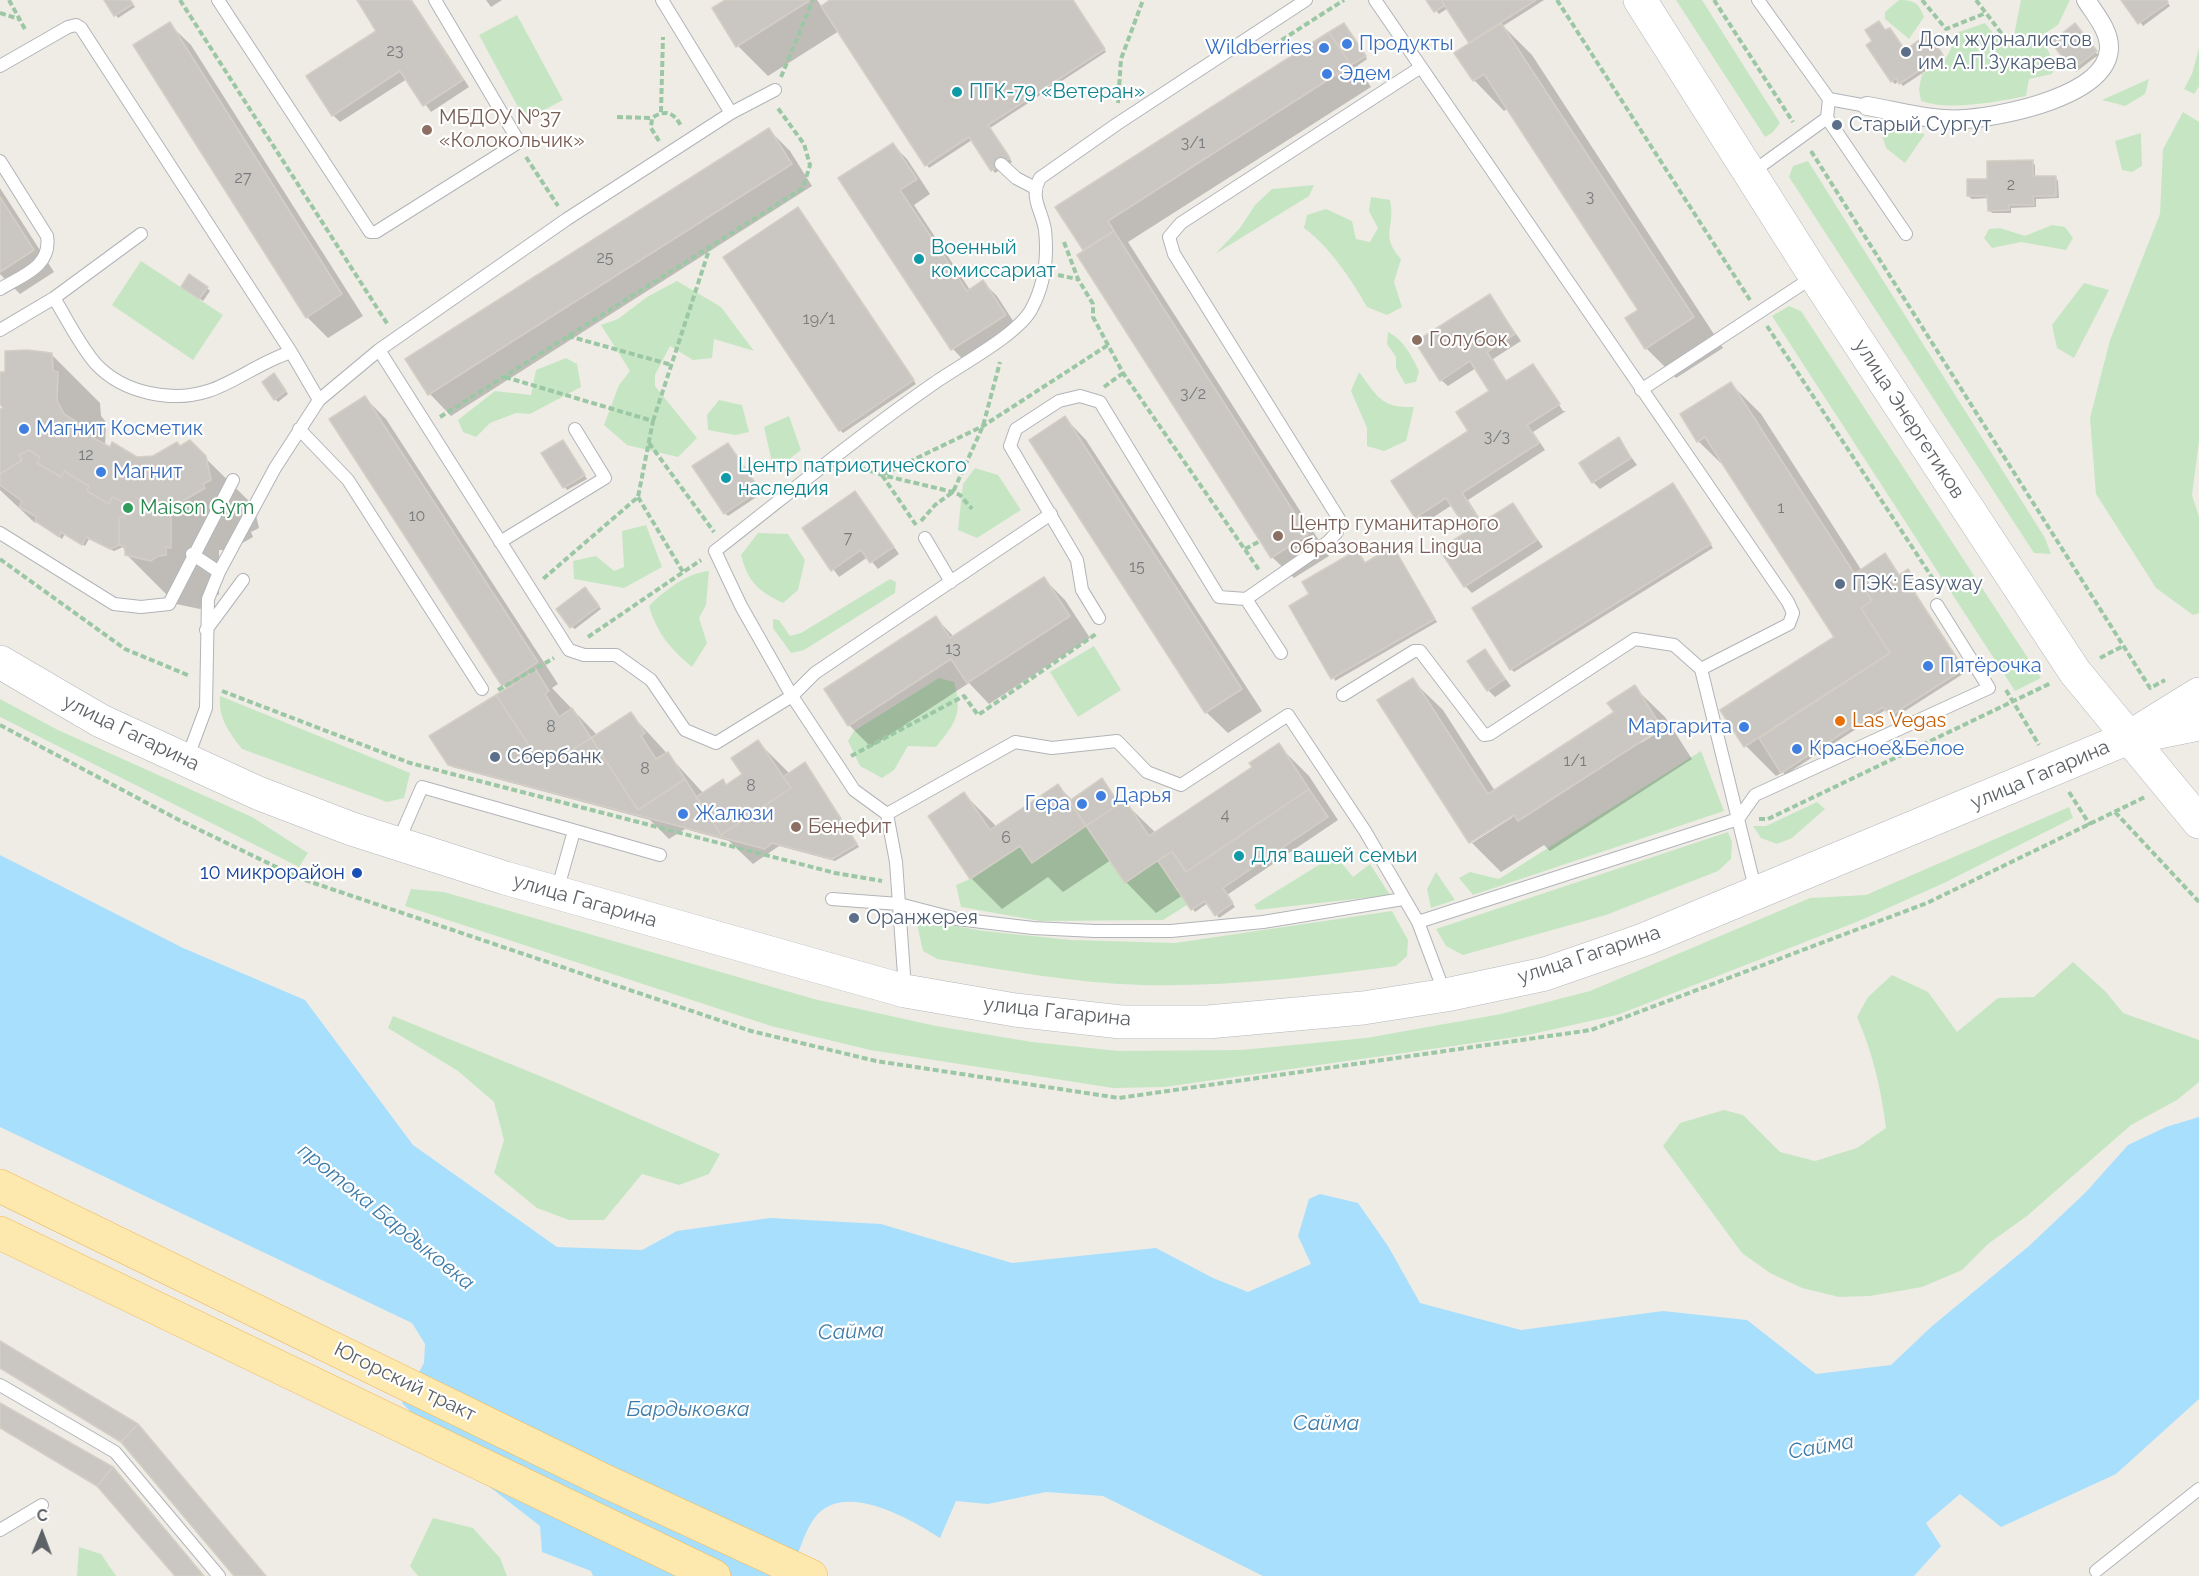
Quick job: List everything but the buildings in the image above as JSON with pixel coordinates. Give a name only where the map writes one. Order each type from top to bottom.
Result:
[{"type":"main road","name":"улица Энергетиков","points":[[1640,0],[1815,276],[2075,672],[2199,822]]},
{"type":"main road","name":"улица Гагарина","points":[[0,662],[101,721],[186,761],[258,793],[398,843],[556,893],[905,991],[1015,1010],[1120,1022],[1175,1022],[1286,1016],[1446,995],[1545,974],[1642,940],[2128,738],[2197,705]]},
{"type":"main road","name":"Югорский тракт","points":[[0,1186],[330,1344],[605,1481],[811,1576]]},
{"type":"main road","name":"Югорский тракт","points":[[0,1233],[714,1576]]},
{"type":"street","points":[[1867,106],[1965,119],[2023,110],[2057,99],[2094,76],[2106,62],[2109,47],[2105,30],[2086,0]]},
{"type":"lane","points":[[218,0],[370,232],[376,231],[519,142],[435,0]]},
{"type":"lane","points":[[905,991],[897,883],[887,814],[854,790],[792,696],[741,606],[719,548],[932,384],[1006,335],[1030,312],[1045,272],[1045,229],[1035,199],[1035,188],[1041,178],[1117,124],[1306,0]]},
{"type":"lane","points":[[1375,0],[1788,602],[1793,613],[1789,624],[1701,669]]},
{"type":"lane","points":[[1758,0],[1829,99],[1827,118],[1906,234]]},
{"type":"lane","points":[[663,1],[732,113]]},
{"type":"lane","points":[[0,66],[68,27],[76,24],[81,28],[291,352],[319,400]]},
{"type":"lane","points":[[1099,618],[1082,590],[1077,560],[1010,446],[1016,429],[1059,401],[1080,396],[1100,402],[1219,597],[1246,599],[1328,542],[1338,532],[1339,519],[1174,254],[1169,237],[1181,223],[1420,67]]},
{"type":"lane","points":[[186,761],[206,708],[208,599],[219,572],[299,429],[319,400],[379,350],[567,219],[732,113],[771,92]]},
{"type":"lane","points":[[1829,99],[1867,106]]},
{"type":"lane","points":[[1750,174],[1827,118]]},
{"type":"lane","points":[[0,161],[47,236],[49,249],[44,261],[0,289]]},
{"type":"lane","points":[[1001,164],[1016,178],[1035,188]]},
{"type":"lane","points":[[0,330],[54,298],[141,234]]},
{"type":"lane","points":[[1641,390],[1815,276]]},
{"type":"lane","points":[[54,298],[97,365],[132,388],[177,398],[209,391],[266,360],[291,352]]},
{"type":"lane","points":[[379,350],[569,650],[584,655],[616,655],[651,680],[685,730],[716,743],[792,696],[815,674],[1051,514]]},
{"type":"lane","points":[[299,429],[348,480],[482,689]]},
{"type":"lane","points":[[500,542],[605,478],[575,429]]},
{"type":"lane","points":[[0,533],[114,604],[141,607],[169,604],[192,554],[233,480]]},
{"type":"lane","points":[[925,538],[951,582]]},
{"type":"lane","points":[[192,554],[219,572]]},
{"type":"lane","points":[[206,630],[243,580]]},
{"type":"lane","points":[[1246,599],[1281,653]]},
{"type":"lane","points":[[1418,922],[1738,819],[1755,795],[1989,688],[1937,605]]},
{"type":"lane","points":[[1343,695],[1414,651],[1420,651],[1484,735],[1490,734],[1635,639],[1674,645],[1701,669],[1756,892]]},
{"type":"lane","points":[[887,814],[1015,742],[1052,748],[1117,741],[1147,772],[1181,785],[1288,715],[1365,831],[1418,922],[1446,995]]},
{"type":"lane","points":[[398,843],[422,787],[660,855]]},
{"type":"lane","points":[[556,893],[574,831]]},
{"type":"lane","points":[[832,899],[899,904],[957,919],[1033,928],[1171,931],[1263,922],[1403,899]]},
{"type":"lane","points":[[0,1385],[115,1452],[219,1576]]},
{"type":"lane","points":[[2096,1571],[2199,1489]]},
{"type":"lane","points":[[0,1530],[42,1505]]},
{"type":"path","points":[[0,13],[20,20],[9,0]]},
{"type":"path","points":[[180,0],[396,339]]},
{"type":"path","points":[[427,426],[803,188],[810,165],[804,144],[771,92],[813,0]]},
{"type":"path","points":[[1117,124],[1121,59],[1143,0]]},
{"type":"path","points":[[1273,45],[1344,0]]},
{"type":"path","points":[[1557,0],[1941,591]]},
{"type":"path","points":[[1714,0],[2150,688],[2161,682]]},
{"type":"path","points":[[1922,0],[1946,30],[1986,13]]},
{"type":"path","points":[[1976,0],[2006,38]]},
{"type":"path","points":[[661,112],[663,1]]},
{"type":"path","points":[[617,117],[652,118],[661,112],[676,116],[680,146],[661,143],[655,137],[651,128],[652,118]]},
{"type":"path","points":[[535,170],[552,198]]},
{"type":"path","points":[[1060,235],[1078,279],[1093,304],[1093,317],[1124,374],[1268,584]]},
{"type":"path","points":[[653,421],[710,246]]},
{"type":"path","points":[[917,526],[935,505],[953,492],[983,426],[1006,335]]},
{"type":"path","points":[[568,336],[672,365]]},
{"type":"path","points":[[882,475],[983,426],[1108,345]]},
{"type":"path","points":[[482,689],[498,691],[569,650],[719,548],[649,443]]},
{"type":"path","points":[[836,458],[882,475],[953,492],[960,495],[972,510]]},
{"type":"path","points":[[882,475],[925,538]]},
{"type":"path","points":[[638,497],[684,572]]},
{"type":"path","points":[[1245,549],[1260,541]]},
{"type":"path","points":[[0,559],[125,649],[206,685],[410,763],[835,873],[897,883]]},
{"type":"path","points":[[837,764],[964,696],[978,715],[1105,628],[1099,618]]},
{"type":"path","points":[[1738,819],[1768,819],[2075,672],[2123,646]]},
{"type":"path","points":[[2000,681],[2090,825]]},
{"type":"path","points":[[0,725],[179,820],[299,878],[740,1027],[876,1061],[1119,1098],[1591,1030],[1927,903],[2168,785]]},
{"type":"path","points":[[2115,812],[2199,902]]},
{"type":"green space","points":[[1676,0],[1702,0],[1780,123],[1773,132],[1765,137]]},
{"type":"green space","points":[[1899,0],[1915,3],[1924,17],[1909,39],[1885,19],[1885,12]]},
{"type":"green space","points":[[2021,0],[2070,0],[2058,25],[2041,36],[2055,65],[2052,74],[2029,79],[2026,96],[1959,105],[1932,104],[1921,101],[1919,89],[1922,74],[1945,59],[1956,33],[1985,23],[2006,49],[2013,40]]},
{"type":"green space","points":[[517,15],[563,100],[525,120],[479,35]]},
{"type":"green space","points":[[2199,48],[2199,86],[2194,94],[2184,89],[2192,74]]},
{"type":"green space","points":[[2149,79],[2145,94],[2125,106],[2102,100]]},
{"type":"green space","points":[[2183,112],[2199,122],[2199,441],[2192,495],[2199,517],[2199,613],[2193,615],[2156,588],[2096,494],[2090,418],[2110,340],[2160,214],[2163,149]]},
{"type":"green space","points":[[1896,130],[1925,134],[1905,163],[1886,148],[1881,132]]},
{"type":"green space","points":[[2141,133],[2142,166],[2132,172],[2122,170],[2115,141]]},
{"type":"green space","points":[[1808,161],[2045,538],[2051,554],[2034,553],[1789,177],[1793,166]]},
{"type":"green space","points":[[1314,185],[1309,196],[1215,254],[1240,228],[1255,205],[1272,189]]},
{"type":"green space","points":[[1371,197],[1390,200],[1389,237],[1394,250],[1401,259],[1394,282],[1402,307],[1387,315],[1367,307],[1339,264],[1323,244],[1304,228],[1307,215],[1326,209],[1352,221],[1356,239],[1370,242],[1378,228],[1369,211]]},
{"type":"green space","points":[[2052,225],[2065,227],[2073,238],[2066,250],[2021,242],[1992,248],[1984,238],[1989,229],[2000,228],[2025,236]]},
{"type":"green space","points":[[141,261],[223,315],[193,360],[112,305]]},
{"type":"green space","points":[[677,281],[721,307],[754,351],[714,339],[712,358],[693,360],[670,346],[655,375],[655,386],[697,438],[678,457],[627,445],[604,425],[619,385],[630,371],[601,325],[618,319],[647,297]]},
{"type":"green space","points":[[2084,283],[2109,290],[2074,358],[2057,348],[2052,325]]},
{"type":"green space","points":[[1789,306],[1801,311],[2041,678],[2015,691],[1772,316]]},
{"type":"green space","points":[[1388,332],[1403,344],[1413,359],[1419,371],[1416,382],[1405,384],[1396,368],[1396,357],[1387,344]]},
{"type":"green space","points":[[566,358],[577,364],[581,387],[530,414],[516,413],[490,423],[476,437],[463,432],[458,420],[495,391],[531,395],[536,370]]},
{"type":"green space","points":[[1359,372],[1376,394],[1387,403],[1414,407],[1406,441],[1384,451],[1367,446],[1367,428],[1351,391]]},
{"type":"green space","points":[[719,400],[742,405],[749,432],[735,435],[708,430],[707,415]]},
{"type":"green space","points":[[789,416],[801,450],[774,471],[764,427]]},
{"type":"green space","points":[[975,468],[998,475],[1021,510],[977,538],[958,530],[963,484]]},
{"type":"green space","points":[[646,525],[662,567],[624,588],[574,579],[573,561],[596,556],[614,571],[624,567],[622,531]]},
{"type":"green space","points":[[758,533],[788,534],[805,560],[798,590],[783,603],[755,585],[744,564],[741,555]]},
{"type":"green space","points":[[709,571],[706,605],[699,618],[707,643],[692,667],[665,640],[649,606],[677,583],[701,572]]},
{"type":"green space","points":[[890,579],[896,582],[895,593],[804,650],[791,653],[773,628],[773,619],[779,620],[790,636],[801,633]]},
{"type":"green space","points":[[1094,646],[1121,690],[1078,717],[1050,672]]},
{"type":"green space","points":[[939,678],[954,682],[958,710],[949,731],[936,747],[908,746],[894,770],[882,778],[860,766],[848,741],[854,731]]},
{"type":"green space","points":[[220,696],[410,773],[404,798],[387,802],[242,749],[223,718]]},
{"type":"green space","points":[[0,699],[58,730],[252,817],[308,853],[299,867],[0,717]]},
{"type":"green space","points":[[1701,751],[1724,811],[1473,895],[1459,878],[1470,872],[1499,879]]},
{"type":"green space","points":[[1817,802],[1825,809],[1792,838],[1777,844],[1761,838],[1753,826],[1766,826]]},
{"type":"green space","points":[[2069,807],[2073,818],[1944,883],[1859,921],[1617,1015],[1523,1036],[1164,1087],[1113,1088],[870,1050],[771,1026],[405,906],[411,889],[444,892],[814,999],[936,1026],[1032,1042],[1119,1051],[1241,1050],[1366,1038],[1501,1014],[1590,991],[1810,898],[1866,895]]},
{"type":"green space","points":[[1086,826],[1125,883],[1158,861],[1187,905],[1163,920],[1040,921],[961,907],[956,885],[970,879],[1020,846],[1032,862]]},
{"type":"green space","points":[[1728,832],[1732,842],[1731,859],[1718,871],[1606,915],[1463,955],[1446,946],[1436,929]]},
{"type":"green space","points":[[1335,855],[1353,877],[1370,864],[1390,895],[1257,910],[1254,905]]},
{"type":"green space","points":[[1436,872],[1455,900],[1431,908],[1427,889]]},
{"type":"green space","points":[[1392,911],[1408,940],[1407,956],[1396,966],[1269,980],[1173,985],[1090,982],[937,959],[923,951],[916,919],[984,931],[1071,940],[1175,943]]},
{"type":"green space","points":[[2073,962],[2106,992],[2123,1013],[2199,1040],[2199,1082],[2177,1100],[2131,1125],[2027,1216],[1988,1244],[1962,1270],[1922,1287],[1870,1296],[1839,1297],[1802,1288],[1770,1273],[1742,1253],[1663,1146],[1680,1123],[1724,1110],[1743,1115],[1780,1152],[1815,1161],[1857,1148],[1886,1128],[1876,1071],[1857,1017],[1868,997],[1892,975],[1928,992],[1957,1032],[1998,998],[2034,997]]},
{"type":"green space","points":[[393,1016],[557,1083],[720,1154],[709,1174],[679,1185],[642,1174],[604,1220],[569,1220],[537,1208],[494,1173],[504,1140],[494,1102],[458,1071],[388,1028]]},
{"type":"green space","points":[[433,1518],[473,1528],[500,1558],[507,1576],[418,1576],[410,1566]]},
{"type":"green space","points":[[79,1547],[101,1554],[116,1576],[77,1576]]},
{"type":"water","points":[[0,855],[183,948],[305,1000],[413,1145],[557,1247],[642,1250],[677,1231],[770,1218],[881,1224],[1012,1263],[1156,1248],[1213,1278],[1248,1292],[1311,1264],[1298,1236],[1309,1199],[1320,1194],[1358,1203],[1388,1246],[1420,1303],[1521,1330],[1663,1311],[1747,1320],[1816,1374],[1891,1365],[1931,1327],[2029,1246],[2086,1192],[2128,1145],[2166,1127],[2199,1117],[2199,1399],[2116,1474],[2001,1527],[1960,1494],[1926,1523],[1941,1546],[1914,1576],[1263,1576],[1103,1496],[1046,1492],[988,1504],[956,1501],[940,1538],[911,1521],[876,1506],[858,1502],[840,1502],[825,1508],[813,1520],[790,1576],[593,1576],[591,1571],[542,1552],[540,1526],[468,1470],[402,1403],[424,1363],[425,1344],[412,1323],[0,1127]]},
{"type":"place","name":"Продукты","points":[[1347,44]]},
{"type":"place","name":"Wildberries","points":[[1324,48]]},
{"type":"place","name":"Дом журналистов им. А.П.Зукарева","points":[[1906,52]]},
{"type":"place","name":"Эдем","points":[[1327,74]]},
{"type":"place","name":"ПГК-79 «Ветеран»","points":[[957,92]]},
{"type":"place","name":"Старый Сургут","points":[[1837,125]]},
{"type":"place","name":"МБДОУ №37 «Колокольчик»","points":[[427,130]]},
{"type":"place","name":"Военный комиссариат","points":[[919,259]]},
{"type":"place","name":"Голубок","points":[[1417,340]]},
{"type":"place","name":"Магнит Косметик","points":[[24,429]]},
{"type":"place","name":"Магнит","points":[[101,472]]},
{"type":"place","name":"Центр патриотического наследия","points":[[726,478]]},
{"type":"place","name":"Maison Gym","points":[[128,508]]},
{"type":"place","name":"Центр гуманитарного образования Lingua","points":[[1278,536]]},
{"type":"place","name":"ПЭК: Easyway","points":[[1840,584]]},
{"type":"place","name":"Пятёрочка","points":[[1928,666]]},
{"type":"place","name":"Las Vegas","points":[[1840,721]]},
{"type":"place","name":"Маргарита","points":[[1744,727]]},
{"type":"place","name":"Красное&Белое","points":[[1797,749]]},
{"type":"place","name":"Сбербанк","points":[[495,757]]},
{"type":"place","name":"Дарья","points":[[1101,796]]},
{"type":"place","name":"Гера","points":[[1082,804]]},
{"type":"place","name":"Жалюзи","points":[[683,814]]},
{"type":"place","name":"Бенефит","points":[[796,827]]},
{"type":"place","name":"Для вашей семьи","points":[[1239,856]]},
{"type":"place","name":"10 микрорайон","points":[[357,873]]},
{"type":"place","name":"Оранжерея","points":[[854,918]]},
{"type":"water label","name":"протока Бардыковка","points":[[386,1217]]},
{"type":"water label","name":"Сайма","points":[[851,1332]]},
{"type":"water label","name":"Бардыковка","points":[[688,1410]]},
{"type":"water label","name":"Сайма","points":[[1326,1424]]},
{"type":"water label","name":"Сайма","points":[[1821,1447]]}]
